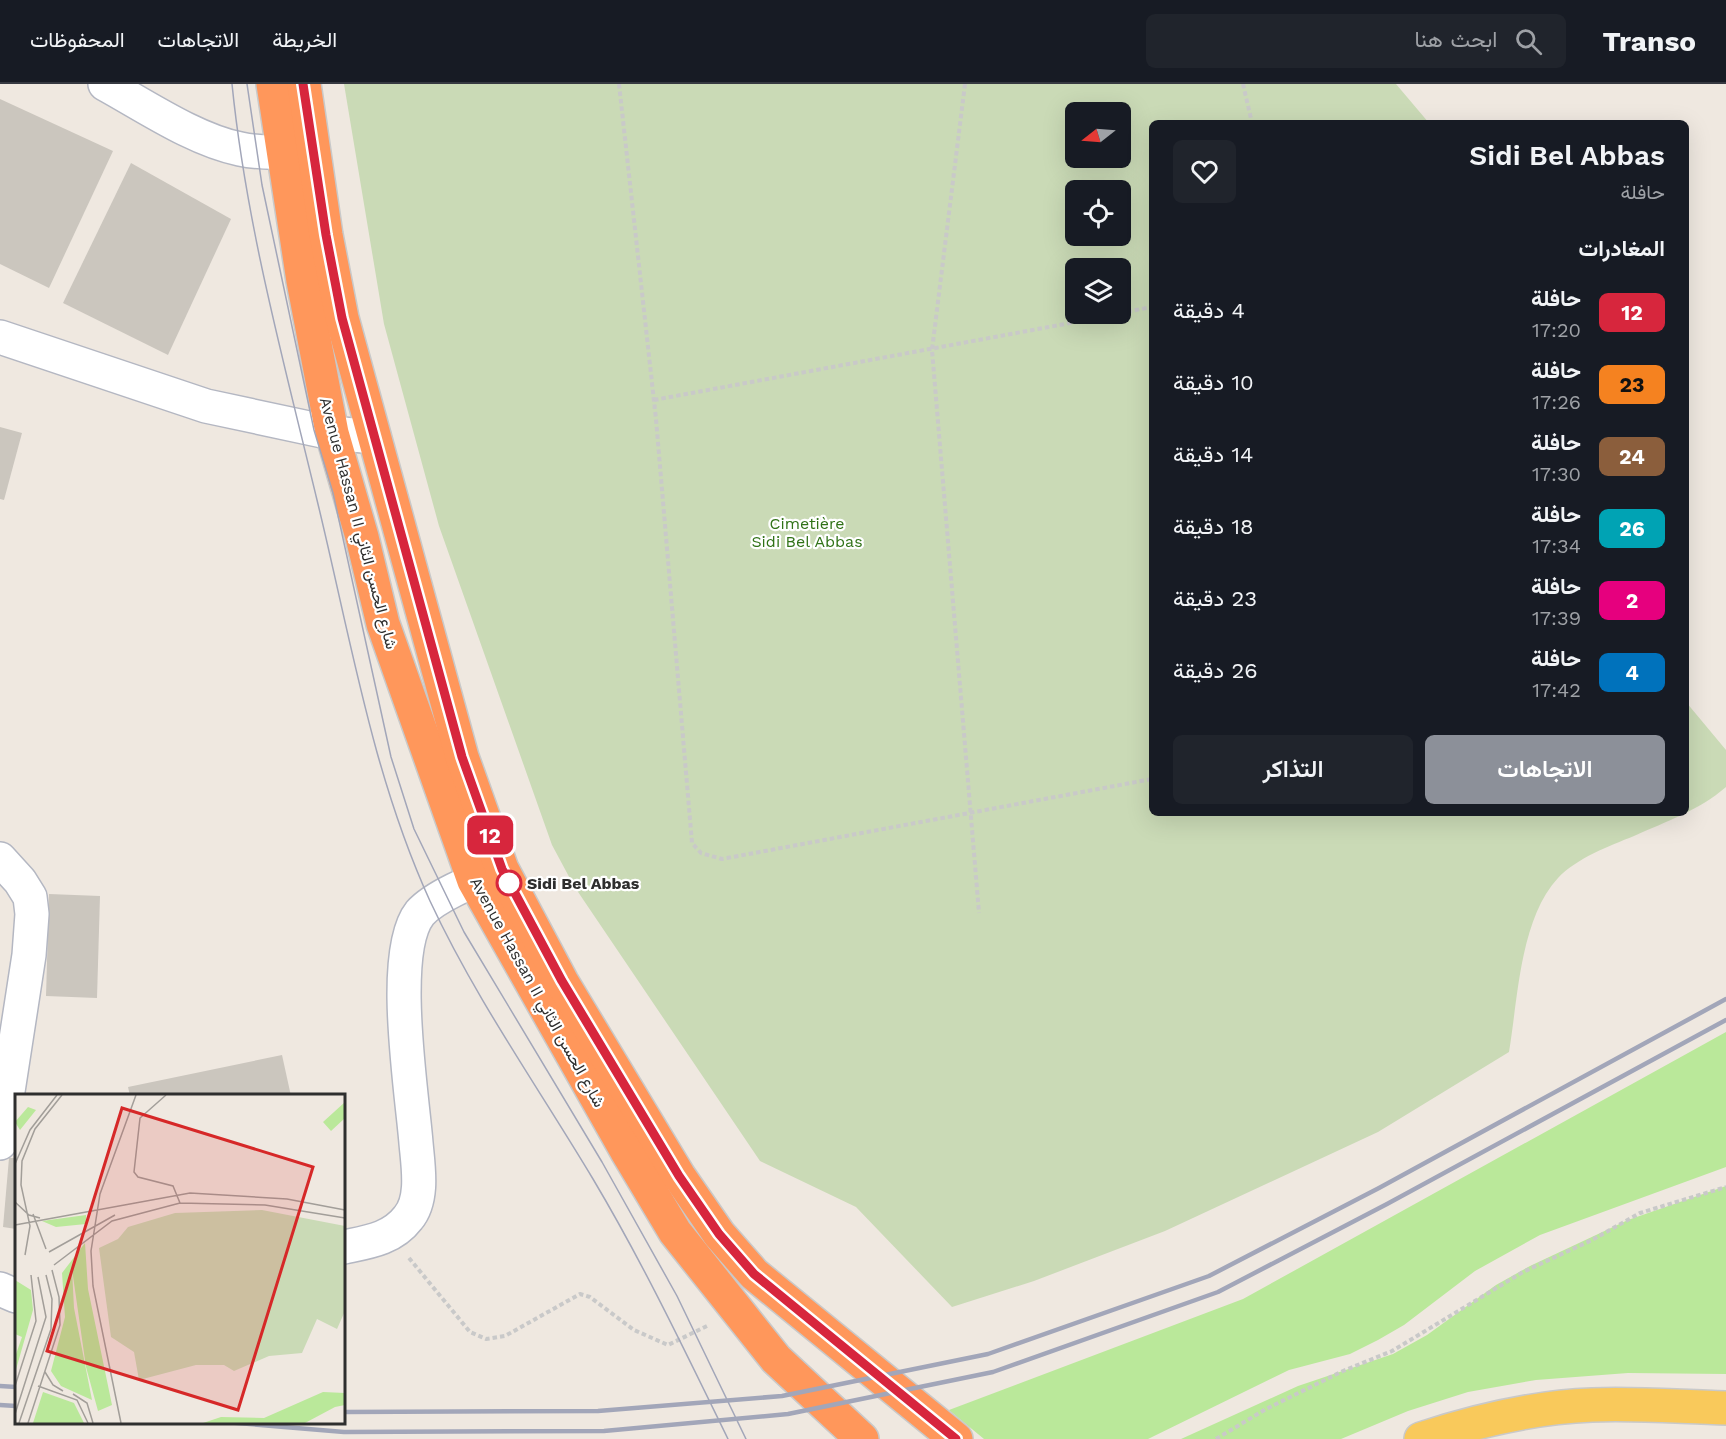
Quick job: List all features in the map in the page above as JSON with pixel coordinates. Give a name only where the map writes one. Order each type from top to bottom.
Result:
[{"type":"highway","name":"Avenue Hassan II شارع الحسن الثاني","points":[[273,84],[297,151],[462,757],[488,875],[568,992],[679,1176],[719,1234],[754,1274],[956,1439]]},
{"type":"highway","name":"Avenue Hassan II شارع الحسن الثاني","points":[[304,84],[297,151],[332,433],[362,537],[383,624],[488,875],[626,1150],[675,1232],[776,1359],[862,1439]]},
{"type":"main road","points":[[1421,1439],[1464,1425],[1532,1412],[1592,1405],[1726,1408]]},
{"type":"street","points":[[105,84],[204,137],[240,149],[297,151]]},
{"type":"street","points":[[0,337],[206,406],[332,433],[374,437]]},
{"type":"street","points":[[0,860],[20,881],[30,897],[32,914],[29,955],[0,1143]]},
{"type":"street","points":[[345,1247],[391,1235],[408,1219],[417,1198],[418,1167],[405,1020],[406,948],[416,920],[422,911],[488,875]]},
{"type":"street","points":[[0,1290],[15,1296]]},
{"type":"street","points":[[0,1305],[15,1301]]},
{"type":"path","points":[[619,84],[654,400],[692,843],[701,853],[722,859],[1149,780]]},
{"type":"path","points":[[965,84],[932,350],[979,913]]},
{"type":"path","points":[[1243,84],[1251,120]]},
{"type":"path","points":[[1131,311],[1149,308]]},
{"type":"path","points":[[654,400],[1065,324]]},
{"type":"path","points":[[1216,1439],[1304,1390],[1392,1351],[1523,1272],[1592,1240],[1640,1213],[1726,1187]]},
{"type":"path","points":[[391,1235],[470,1332],[486,1339],[505,1336],[580,1294],[590,1298],[634,1330],[668,1345],[712,1323]]},
{"type":"green space","name":"Cimetière Sidi Bel Abbas","points":[[344,84],[1396,84],[1426,120],[1149,120],[1149,816],[1679,816],[1604,848],[1574,864],[1558,878],[1545,895],[1528,937],[1518,984],[1509,1052],[1378,1132],[1165,1231],[1034,1281],[952,1307],[856,1207],[760,1161],[574,886],[552,845],[439,526],[384,324]]},
{"type":"green space","points":[[1689,706],[1726,750],[1726,787],[1689,811]]},
{"type":"green space","points":[[1726,1032],[1726,1167],[1540,1235],[1475,1271],[1404,1325],[1350,1354],[1289,1370],[1148,1439],[984,1439],[949,1410],[1243,1299]]},
{"type":"green space","points":[[1726,1186],[1726,1374],[1628,1373],[1536,1380],[1468,1392],[1408,1411],[1341,1439],[1181,1439],[1298,1386],[1393,1354],[1427,1335],[1496,1285],[1530,1266],[1628,1220]]},
{"type":"building","points":[[0,99],[113,151],[49,288],[0,264]]},
{"type":"building","points":[[131,163],[231,219],[168,355],[63,303]]},
{"type":"building","points":[[0,427],[22,433],[4,500],[0,499]]},
{"type":"building","points":[[49,894],[100,896],[97,998],[46,996]]},
{"type":"building","points":[[282,1055],[291,1094],[130,1094],[128,1087]]},
{"type":"building","points":[[9,1158],[15,1158],[15,1229],[3,1227]]},
{"type":"tram line","points":[[232,84],[238,136],[256,241],[279,345],[377,754],[410,853],[448,937],[508,1042],[629,1243],[728,1439]]},
{"type":"tram line","points":[[247,84],[262,185],[314,430],[333,493],[391,757],[414,829],[464,932],[602,1162],[677,1296],[746,1439]]},
{"type":"railway","points":[[345,1412],[598,1411],[782,1396],[988,1354],[1209,1276],[1379,1188],[1726,999]]},
{"type":"railway","points":[[249,1424],[344,1432],[604,1431],[788,1414],[993,1372],[1218,1292],[1387,1204],[1726,1020]]},
{"type":"railway","points":[[0,1386],[15,1387]]},
{"type":"railway","points":[[0,1405],[15,1406]]},
{"type":"bus line","name":"12","points":[[303,84],[326,235],[342,318],[462,757],[502,869],[562,981],[679,1176],[719,1234],[754,1274],[956,1439]]},
{"type":"place","name":"Sidi Bel Abbas","points":[[509,883]]}]
